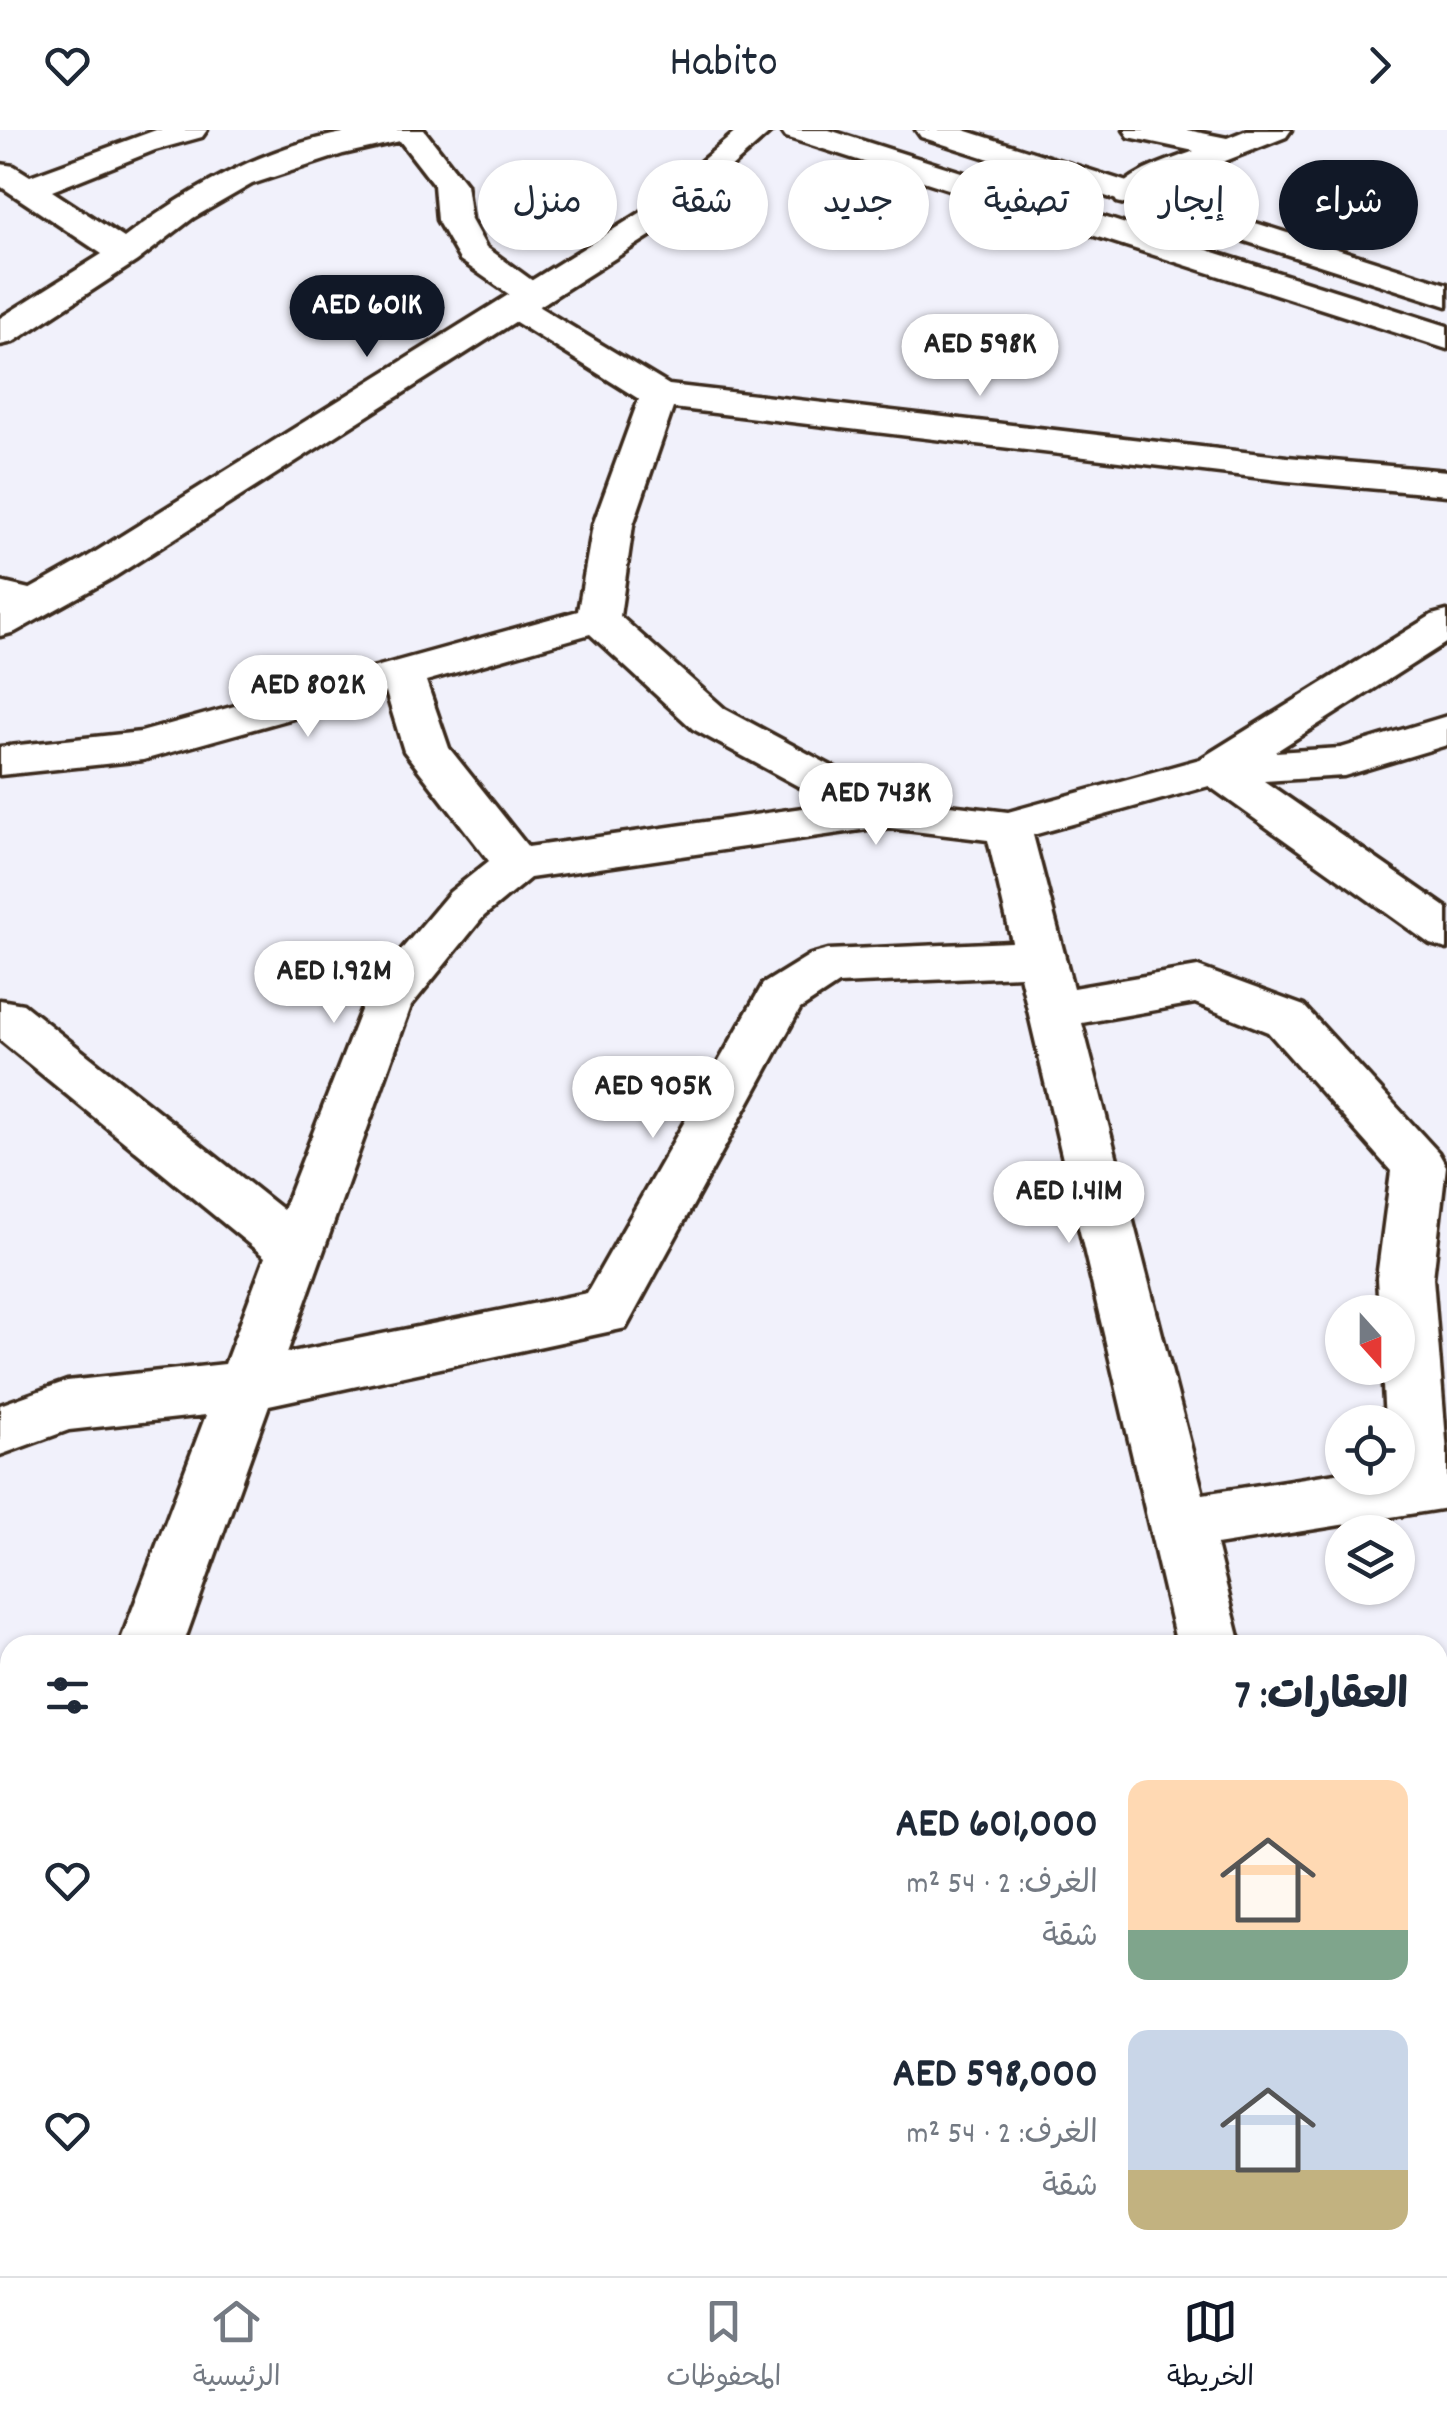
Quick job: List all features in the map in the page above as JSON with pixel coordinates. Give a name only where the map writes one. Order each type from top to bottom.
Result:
[{"type":"street","points":[[13,180],[130,137],[192,130]]},
{"type":"street","points":[[339,130],[398,132],[450,184],[454,220],[472,252],[524,301],[660,395],[1286,469],[1447,483]]},
{"type":"street","points":[[12,607],[99,568],[652,220],[756,130]]},
{"type":"street","points":[[797,130],[1447,338]]},
{"type":"street","points":[[932,130],[1124,193]]},
{"type":"street","points":[[1140,130],[1229,148]]},
{"type":"street","points":[[1199,160],[1275,130]]},
{"type":"street","points":[[0,334],[125,254],[181,211],[240,177],[398,132]]},
{"type":"street","points":[[13,180],[125,254]]},
{"type":"street","points":[[1259,236],[1447,295]]},
{"type":"street","points":[[598,618],[613,525],[660,395]]},
{"type":"street","points":[[0,761],[143,746],[598,618]]},
{"type":"street","points":[[598,618],[710,719],[882,812]]},
{"type":"street","points":[[1216,769],[1447,624]]},
{"type":"street","points":[[401,672],[427,751],[516,864]]},
{"type":"street","points":[[156,1635],[388,1000],[467,904],[516,864],[882,812],[1008,827],[1216,769],[1344,762],[1447,730]]},
{"type":"street","points":[[1216,769],[1447,932]]},
{"type":"street","points":[[1008,827],[1207,1635]]},
{"type":"street","points":[[0,1430],[68,1406],[245,1386],[606,1312],[781,997],[828,967],[1049,983],[1198,985],[1286,1018],[1433,1162],[1405,1278],[1433,1484],[1180,1524]]},
{"type":"street","points":[[0,1020],[5,1017],[294,1250]]}]
